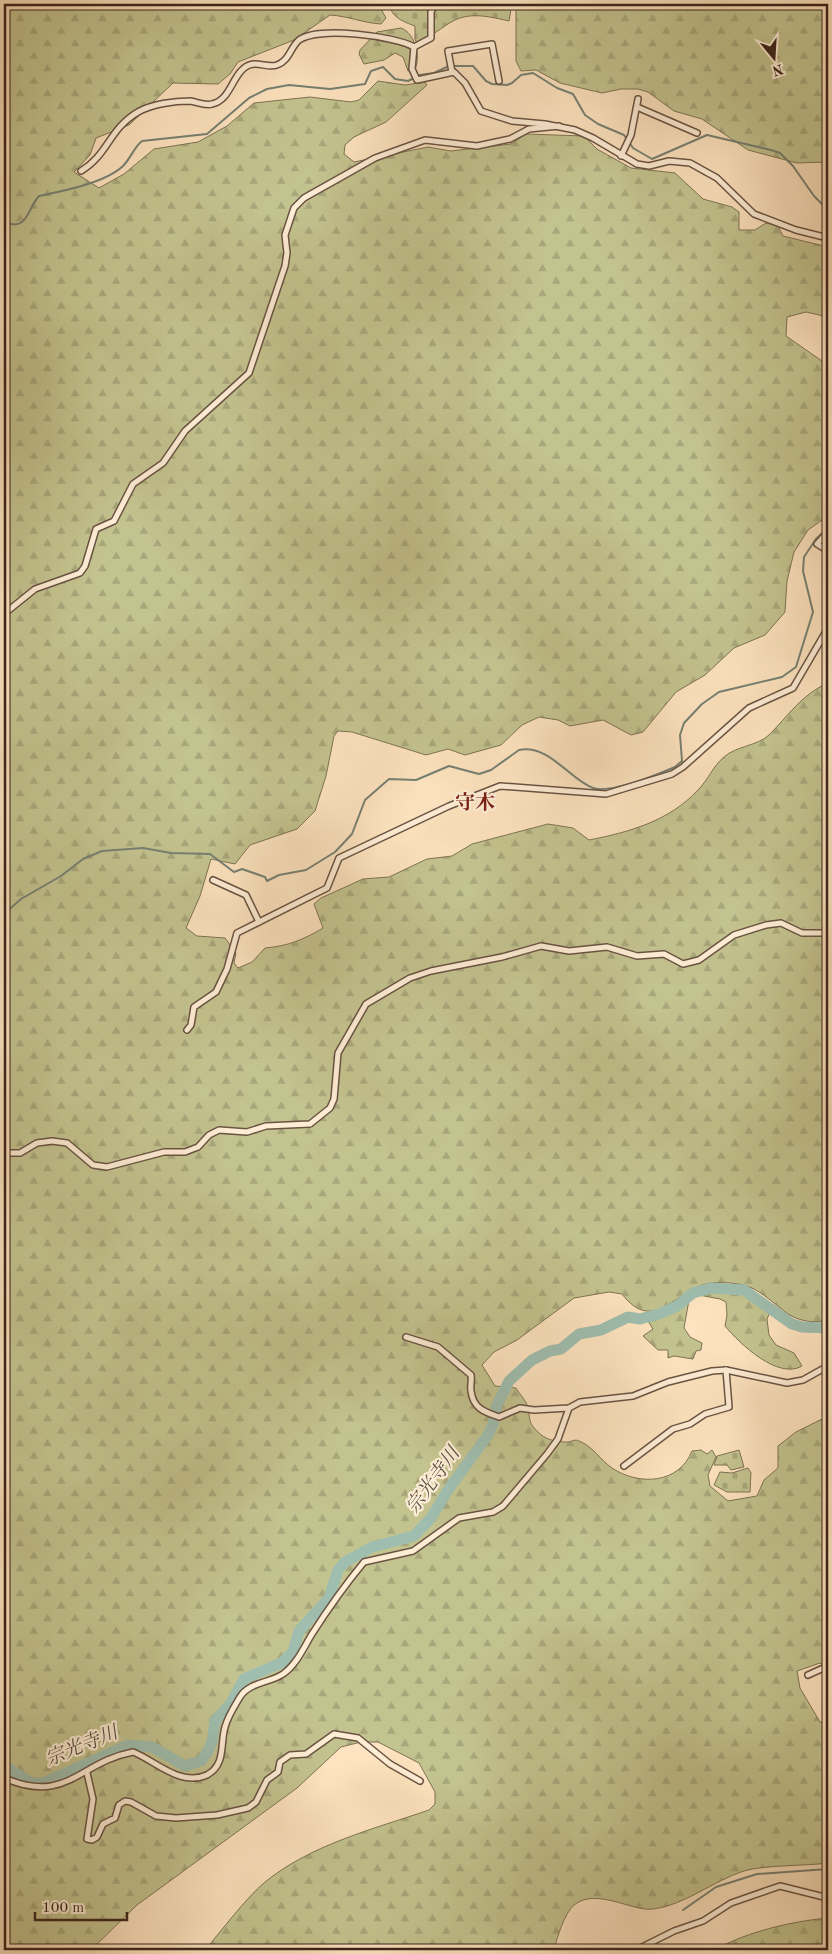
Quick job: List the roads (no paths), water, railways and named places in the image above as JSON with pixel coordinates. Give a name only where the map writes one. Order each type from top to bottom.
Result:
[{"type":"street","points":[[414,47],[431,38],[431,12],[435,4]]},
{"type":"street","points":[[81,171],[101,156],[109,138],[121,124],[139,111],[166,103],[191,101],[211,105],[222,100],[242,70],[251,64],[262,63],[274,66],[285,62],[299,40],[315,35],[343,32],[403,41],[414,47]]},
{"type":"street","points":[[499,81],[492,44],[448,51],[452,67],[465,83],[481,111],[512,121],[559,126],[584,134],[621,156],[644,166],[670,161],[690,163],[716,178],[754,214],[796,230],[828,238]]},
{"type":"street","points":[[414,47],[412,61],[416,78],[452,67]]},
{"type":"street","points":[[621,156],[628,141],[638,99]]},
{"type":"street","points":[[637,107],[697,134]]},
{"type":"street","points":[[4,614],[35,590],[80,573],[85,566],[96,529],[117,518],[133,484],[163,463],[185,431],[249,373],[285,266],[287,253],[286,231],[297,204],[375,158],[423,140],[477,146],[510,139],[529,129],[559,126]]},
{"type":"street","points":[[828,532],[817,544],[828,551]]},
{"type":"street","points":[[187,1030],[191,1025],[194,1007],[216,992],[227,969],[237,933],[327,888],[339,858],[477,794],[504,786],[606,794],[672,774],[683,767],[749,708],[793,688],[828,628]]},
{"type":"street","points":[[213,880],[246,895],[259,922]]},
{"type":"street","points":[[4,1153],[20,1152],[37,1144],[52,1141],[66,1143],[93,1165],[107,1167],[164,1152],[185,1152],[198,1147],[209,1135],[219,1130],[247,1132],[266,1126],[310,1124],[330,1108],[334,1098],[338,1053],[366,1004],[410,978],[431,971],[502,957],[541,946],[569,951],[608,947],[637,956],[664,954],[683,964],[698,960],[734,935],[766,925],[781,923],[802,933],[828,932]]},
{"type":"street","points":[[406,1337],[438,1347],[471,1375],[471,1390],[474,1404],[482,1411],[499,1417],[520,1408],[534,1410],[570,1408],[580,1402],[633,1396],[694,1374],[726,1370],[787,1383],[803,1380],[828,1366]]},
{"type":"street","points":[[624,1466],[674,1429],[690,1424],[705,1414],[729,1407],[726,1370]]},
{"type":"street","points":[[4,1778],[27,1787],[55,1786],[87,1773],[109,1757],[133,1752],[179,1776],[192,1778],[206,1775],[216,1769],[221,1760],[224,1729],[242,1694],[250,1688],[284,1674],[294,1663],[342,1590],[364,1562],[412,1551],[459,1518],[493,1512],[504,1506],[558,1439],[570,1408]]},
{"type":"street","points":[[808,1675],[827,1669]]},
{"type":"street","points":[[87,1773],[93,1799],[86,1839],[92,1840],[97,1837],[104,1824],[115,1818],[119,1805],[125,1801],[131,1802],[156,1816],[176,1818],[217,1815],[248,1808],[256,1802],[267,1780],[278,1772],[280,1762],[290,1754],[306,1754],[334,1734],[346,1734],[358,1738],[390,1764],[420,1781]]},
{"type":"street","points":[[641,1950],[674,1931],[703,1921],[731,1903],[780,1886],[828,1898]]},
{"type":"waterway","points":[[4,222],[12,224],[22,222],[39,196],[83,186],[115,172],[126,163],[142,141],[207,134],[249,98],[267,89],[289,85],[330,89],[365,84],[371,71],[383,67],[395,79],[408,81],[420,75],[434,73],[449,66],[473,66],[486,81],[492,84],[507,85],[521,75],[533,73],[557,88],[573,94],[585,115],[598,124],[624,135],[633,148],[652,159],[707,135],[780,153],[793,166],[814,196],[828,210]]},
{"type":"waterway","points":[[4,914],[21,899],[61,876],[83,859],[102,851],[143,848],[171,853],[210,854],[234,872],[242,869],[265,877],[267,881],[279,875],[306,870],[335,852],[352,834],[365,800],[389,779],[416,780],[449,766],[479,774],[491,770],[519,750],[540,752],[558,763],[584,784],[601,789],[622,786],[675,767],[682,761],[680,735],[684,723],[702,704],[719,692],[782,677],[796,667],[813,612],[803,571],[804,557],[816,539],[828,528]]},
{"type":"waterway","name":"宗光寺川","points":[[4,1765],[31,1783],[43,1783],[128,1745],[152,1747],[185,1766],[201,1761],[212,1742],[215,1721],[231,1703],[244,1679],[283,1662],[293,1652],[299,1631],[329,1598],[338,1570],[345,1562],[372,1547],[414,1536],[431,1518],[448,1490],[488,1435],[493,1424],[497,1405],[509,1381],[532,1360],[550,1351],[561,1349],[579,1334],[601,1330],[628,1317],[640,1319],[659,1314],[677,1306],[693,1293],[711,1288],[744,1290],[792,1324],[802,1327],[828,1328]]},
{"type":"waterway","points":[[683,1910],[716,1887],[757,1874],[828,1869]]},
{"type":"district","name":"守木","points":[[475,804]]}]
